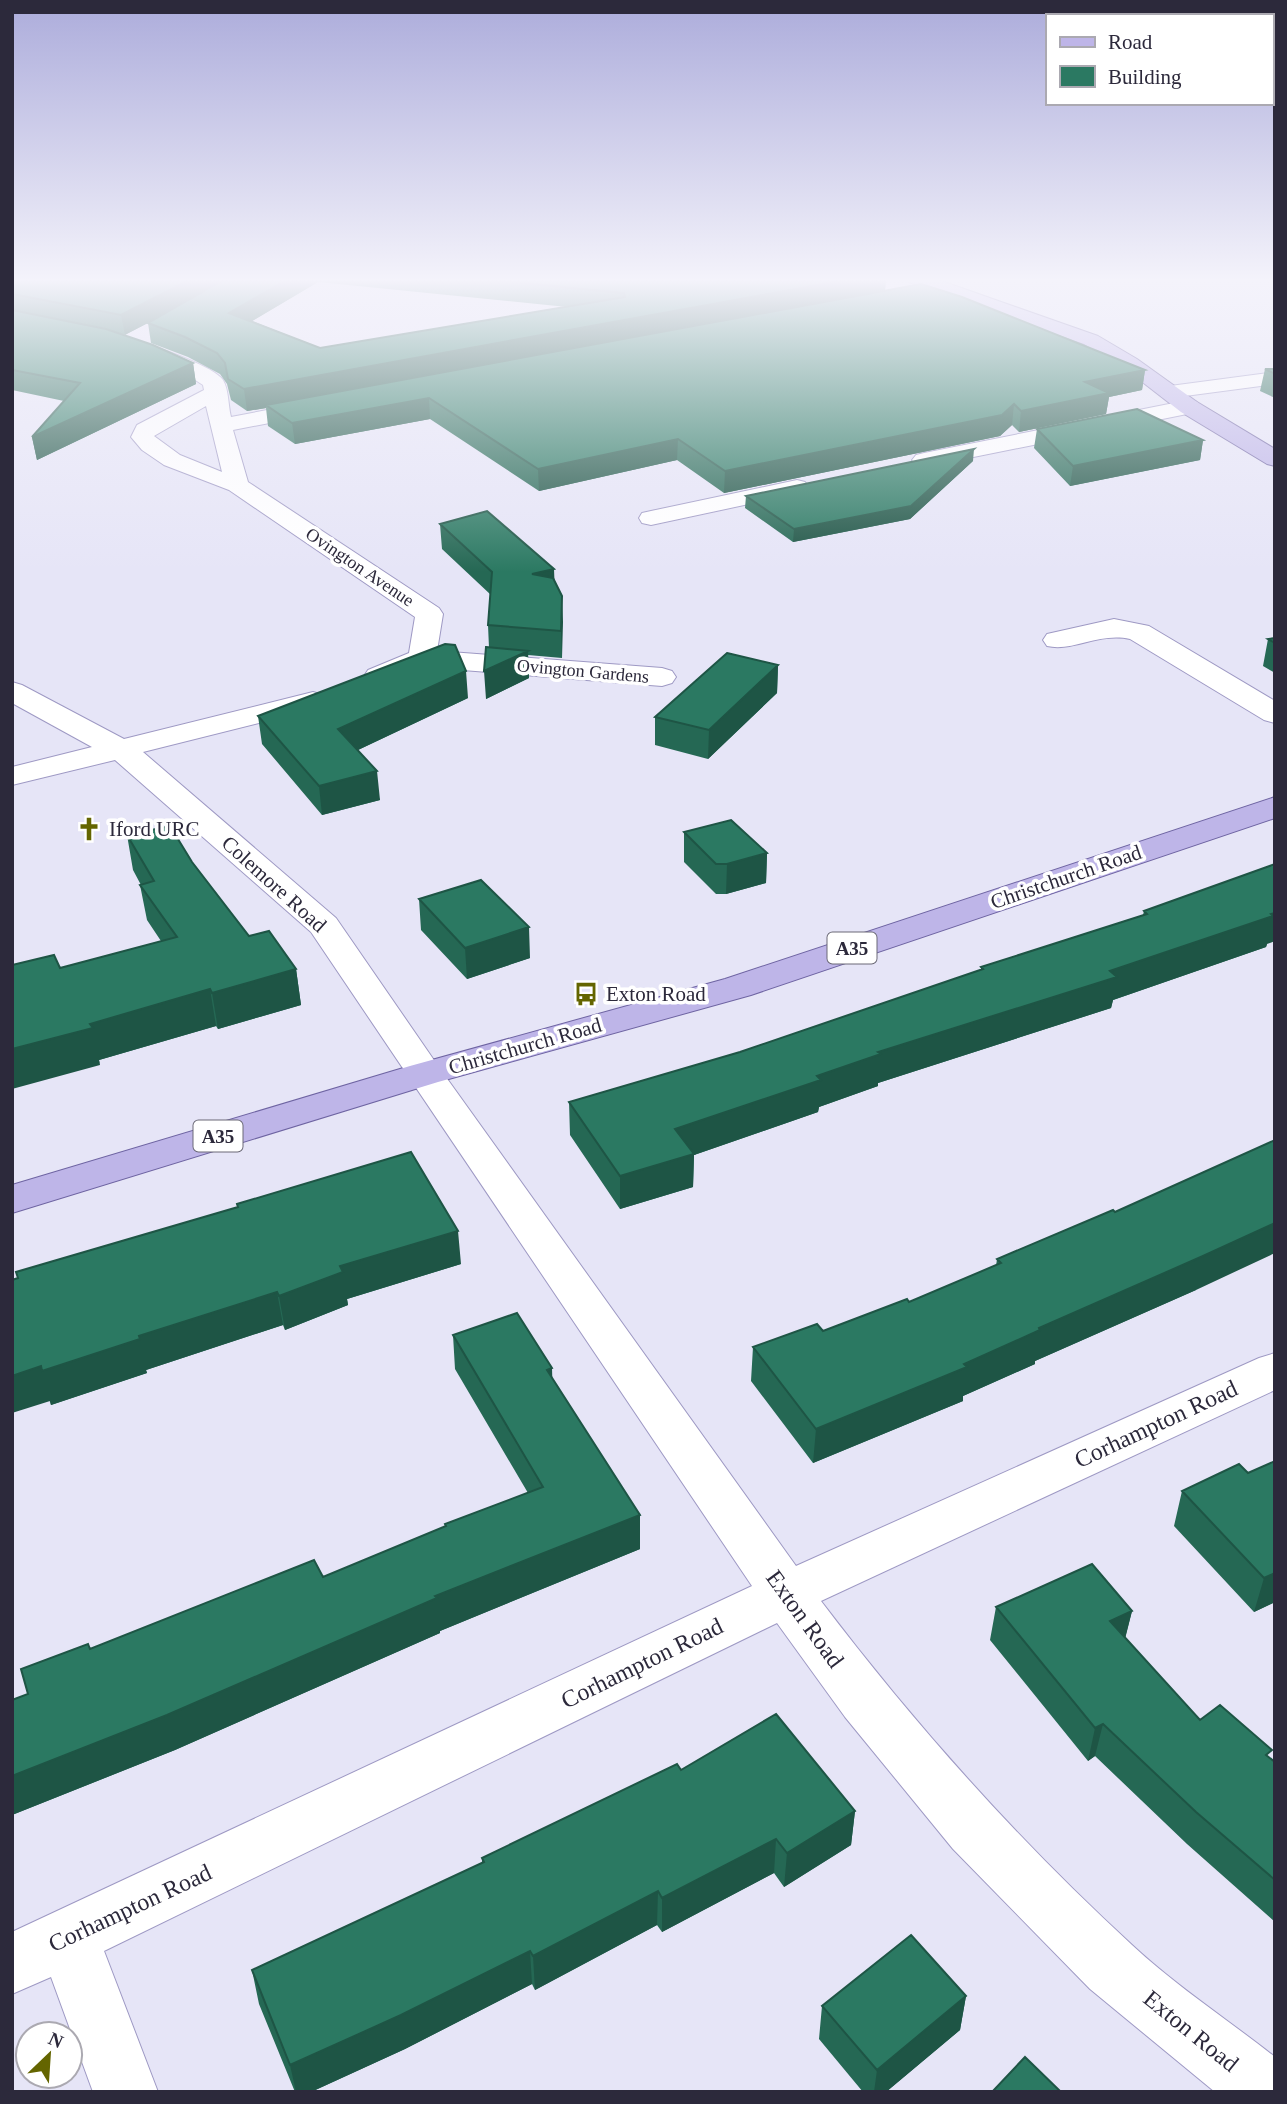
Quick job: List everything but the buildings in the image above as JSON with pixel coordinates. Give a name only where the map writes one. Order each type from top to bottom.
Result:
[{"type":"main road","points":[[1148,376],[1189,407],[1272,456]]},
{"type":"main road","name":"Christchurch Road","points":[[12,1199],[424,1074],[737,987],[1275,807]]},
{"type":"street","points":[[203,376],[213,382],[221,426],[237,485]]},
{"type":"street","points":[[1170,392],[1275,378]]},
{"type":"street","name":"Ovington Avenue","points":[[216,392],[145,430],[142,437],[147,444],[186,466],[237,485],[429,614],[422,658]]},
{"type":"street","points":[[221,426],[344,402]]},
{"type":"street","points":[[895,466],[1189,407]]},
{"type":"street","points":[[651,518],[818,483]]},
{"type":"street","points":[[1057,640],[1114,628],[1139,632],[1275,714]]},
{"type":"street","points":[[358,684],[422,658]]},
{"type":"street","name":"Ovington Gardens","points":[[422,658],[662,677]]},
{"type":"street","name":"Colemore Road","points":[[12,691],[123,751],[324,925],[424,1074]]},
{"type":"street","points":[[12,776],[123,751],[333,694]]},
{"type":"street","name":"Exton Road","points":[[424,1074],[786,1594],[864,1700],[974,1830],[1112,1968],[1267,2092]]},
{"type":"street","name":"Corhampton Road","points":[[12,1964],[786,1594],[1275,1370]]},
{"type":"street","points":[[68,1938],[126,2092]]},
{"type":"place","name":"Iford URC","points":[[89,829]]},
{"type":"place","name":"Exton Road","points":[[586,994]]}]
